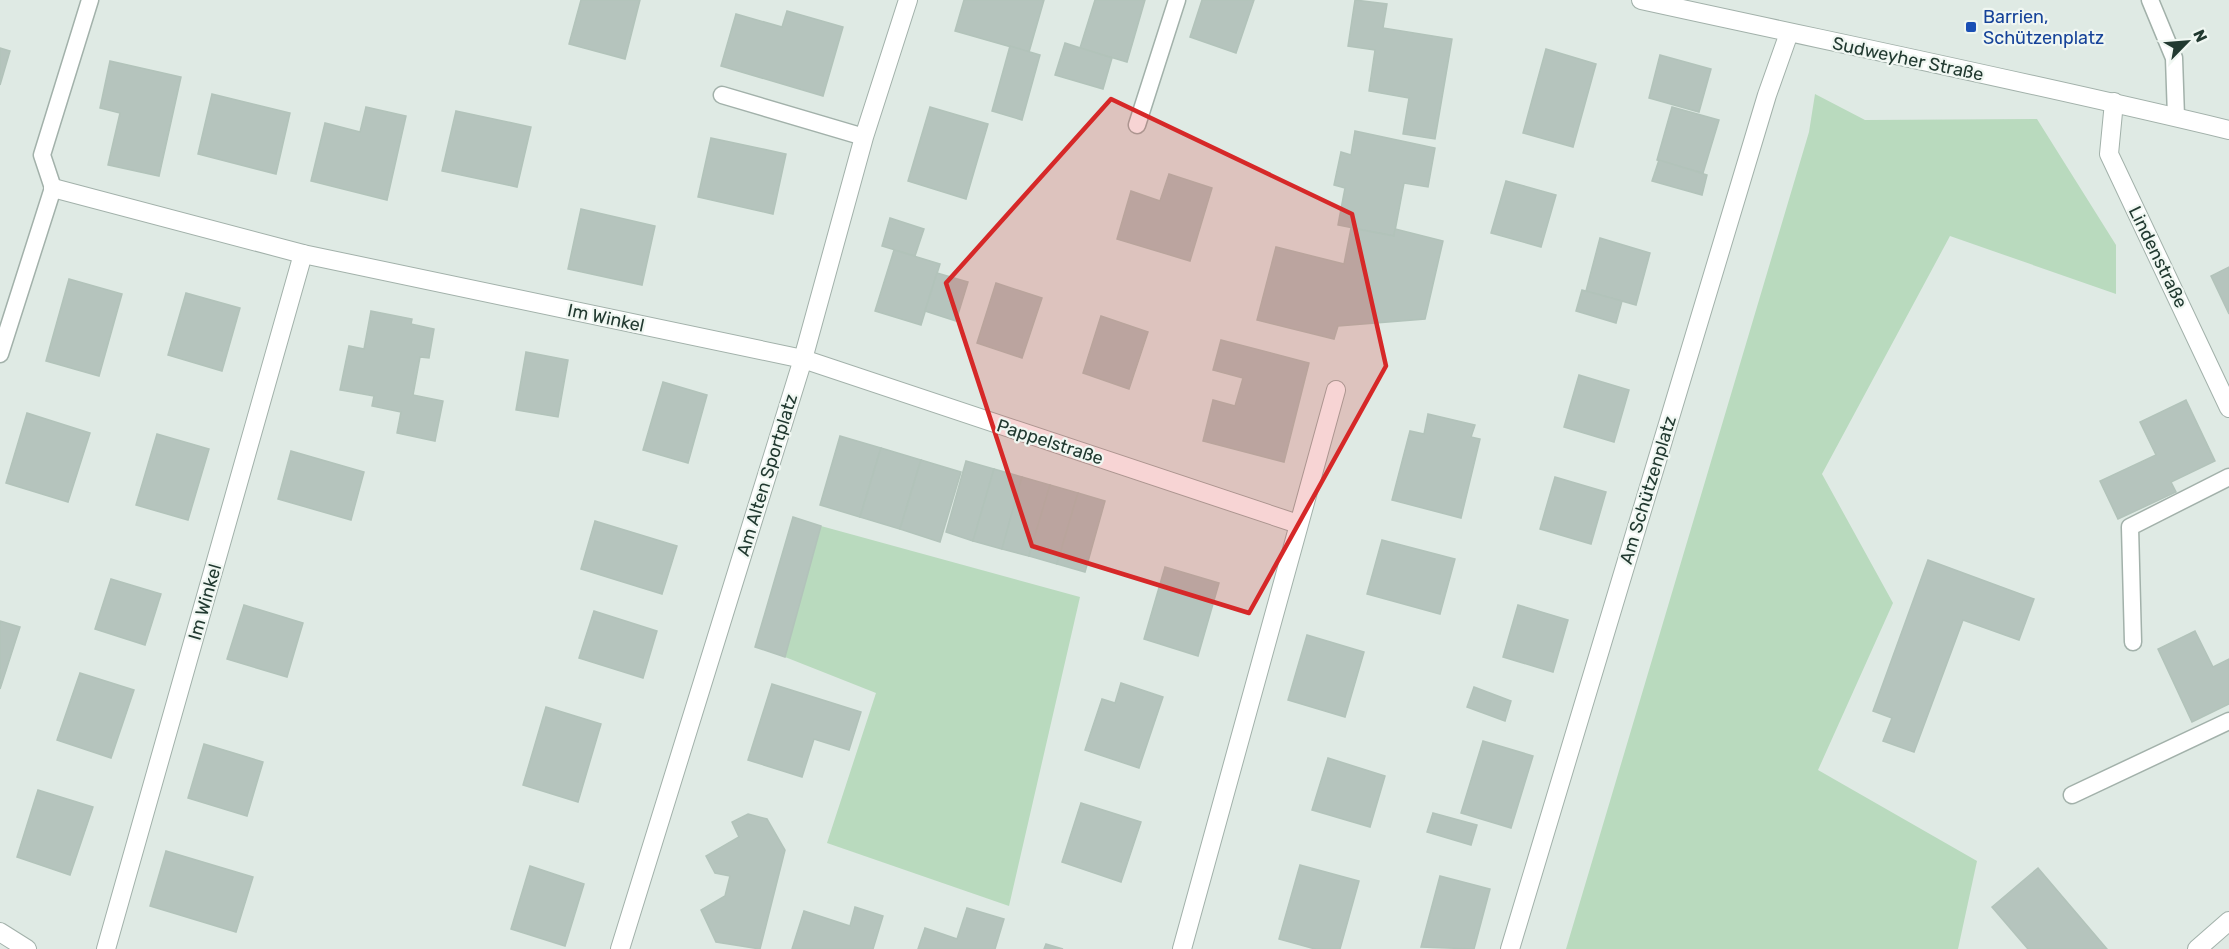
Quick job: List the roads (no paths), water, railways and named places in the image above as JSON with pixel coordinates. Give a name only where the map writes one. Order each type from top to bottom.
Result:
[{"type":"street","name":"Am Alten Sportplatz","points":[[620,949],[803,359],[864,137],[908,0]]},
{"type":"street","name":"Sudweyher Straße","points":[[1641,0],[2115,102],[2229,130]]},
{"type":"street","name":"Am Schützenplatz","points":[[1510,949],[1767,95],[1789,33]]},
{"type":"street","name":"Lindenstraße","points":[[2115,102],[2109,154],[2229,408]]},
{"type":"street","name":"Im Winkel","points":[[53,188],[303,254],[803,359]]},
{"type":"street","name":"Im Winkel","points":[[106,949],[303,254]]},
{"type":"street","name":"Pappelstraße","points":[[803,359],[1298,524]]},
{"type":"street","points":[[1182,949],[1336,390]]},
{"type":"street","points":[[2197,949],[2229,921]]},
{"type":"street","points":[[0,932],[27,949]]},
{"type":"lane","points":[[0,354],[53,188],[42,155],[90,0]]},
{"type":"lane","points":[[1137,125],[1177,0]]},
{"type":"lane","points":[[2150,0],[2174,58],[2176,117]]},
{"type":"lane","points":[[722,95],[864,137]]},
{"type":"lane","points":[[2133,642],[2130,527],[2229,477]]},
{"type":"lane","points":[[2072,795],[2229,721]]},
{"type":"place","name":"Barrien, Schützenplatz","points":[[1971,27]]}]
